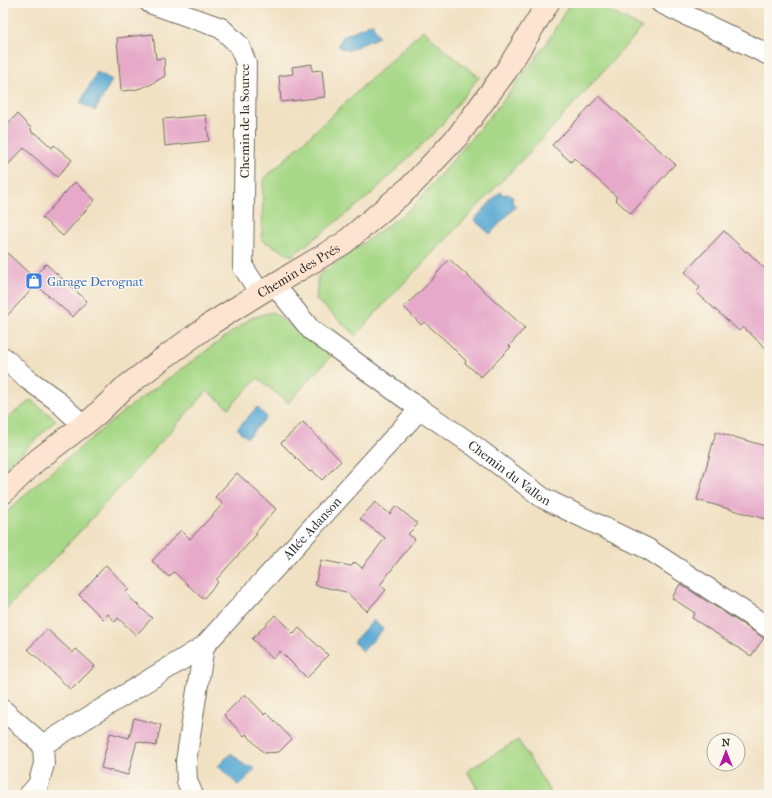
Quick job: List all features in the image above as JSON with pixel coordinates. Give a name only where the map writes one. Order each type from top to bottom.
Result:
[{"type":"street","name":"Chemin de la Source","points":[[150,3],[221,28],[239,45],[246,63],[242,267],[267,289]]},
{"type":"street","name":"Chemin des Prés","points":[[3,493],[36,461],[94,417],[124,388],[165,357],[212,323],[344,242],[411,186],[458,136],[502,77],[548,3]]},
{"type":"street","points":[[661,3],[769,55]]},
{"type":"street","name":"Chemin du Vallon","points":[[267,289],[282,294],[311,330],[420,409],[473,445],[543,498],[648,549],[769,628]]},
{"type":"street","points":[[3,357],[26,378],[55,399],[83,425]]},
{"type":"street","name":"Allée Adanson","points":[[43,745],[204,646],[420,409]]},
{"type":"street","points":[[192,795],[187,781],[186,761],[204,646]]},
{"type":"street","points":[[3,710],[43,745],[44,764],[38,785],[29,795]]},
{"type":"green space","points":[[570,3],[595,3],[642,28],[542,139],[356,335],[316,300],[318,276],[413,207],[506,97],[546,44]]},
{"type":"green space","points":[[423,30],[447,52],[479,77],[439,128],[368,197],[292,256],[262,240],[263,180]]},
{"type":"green space","points":[[272,312],[332,355],[288,403],[258,378],[229,408],[207,391],[85,526],[3,613],[3,516],[30,490],[124,411],[251,318]]},
{"type":"green space","points":[[31,400],[56,420],[3,471],[3,421]]},
{"type":"green space","points":[[518,740],[552,795],[481,795],[467,771]]},
{"type":"water","points":[[372,23],[379,37],[347,51],[346,49],[340,47],[339,43],[342,39],[341,37]]},
{"type":"water","points":[[97,72],[112,80],[95,111],[80,103]]},
{"type":"water","points":[[500,192],[504,195],[511,195],[513,198],[512,202],[516,206],[490,234],[474,220]]},
{"type":"water","points":[[257,407],[267,417],[247,438],[237,429]]},
{"type":"water","points":[[373,620],[383,629],[363,651],[353,642]]},
{"type":"water","points":[[231,753],[247,767],[250,765],[255,769],[239,786],[218,766]]},
{"type":"building","points":[[153,34],[156,59],[164,58],[165,76],[150,85],[134,90],[121,91],[117,38]]},
{"type":"building","points":[[312,64],[312,71],[322,70],[325,97],[281,102],[279,76],[293,74],[292,67]]},
{"type":"building","points":[[599,96],[675,164],[631,214],[615,199],[617,197],[574,158],[571,162],[552,145]]},
{"type":"building","points":[[17,114],[31,128],[32,133],[36,133],[52,148],[54,145],[72,160],[57,177],[24,148],[3,170],[3,129]]},
{"type":"building","points":[[206,115],[209,141],[165,146],[163,119]]},
{"type":"building","points":[[75,182],[95,200],[63,236],[42,218]]},
{"type":"building","points":[[724,231],[769,273],[769,351],[743,327],[739,331],[696,292],[700,288],[685,272]]},
{"type":"building","name":"Garage Derognat","points":[[3,249],[33,277],[46,264],[87,301],[73,317],[36,285],[3,320]]},
{"type":"building","points":[[449,259],[525,328],[509,346],[511,347],[481,377],[465,363],[466,361],[446,341],[424,322],[421,325],[404,307],[428,284]]},
{"type":"building","points":[[303,422],[341,461],[322,480],[312,470],[310,472],[281,443]]},
{"type":"building","points":[[716,432],[769,447],[769,504],[765,519],[697,500]]},
{"type":"building","points":[[237,473],[276,509],[255,533],[257,534],[216,580],[218,582],[203,599],[174,572],[169,577],[152,561],[181,530],[190,539],[223,504],[215,497]]},
{"type":"building","points":[[375,502],[390,514],[396,506],[418,524],[408,534],[415,539],[380,585],[386,590],[367,611],[346,592],[315,585],[321,560],[351,566],[355,562],[362,568],[385,538],[360,519]]},
{"type":"building","points":[[106,565],[129,589],[125,593],[152,618],[136,635],[118,618],[115,622],[108,614],[103,619],[79,595]]},
{"type":"building","points":[[680,584],[764,638],[751,656],[692,618],[695,613],[672,598]]},
{"type":"building","points":[[275,615],[294,634],[299,628],[328,655],[307,678],[280,651],[273,659],[252,639]]},
{"type":"building","points":[[47,629],[73,653],[76,649],[95,666],[71,690],[28,649]]},
{"type":"building","points":[[245,694],[265,715],[267,713],[292,739],[279,752],[264,753],[246,734],[244,736],[224,715]]},
{"type":"building","points":[[134,718],[161,725],[156,746],[137,741],[128,775],[101,768],[110,733],[129,738]]},
{"type":"place","name":"Garage Derognat","points":[[34,281]]}]
